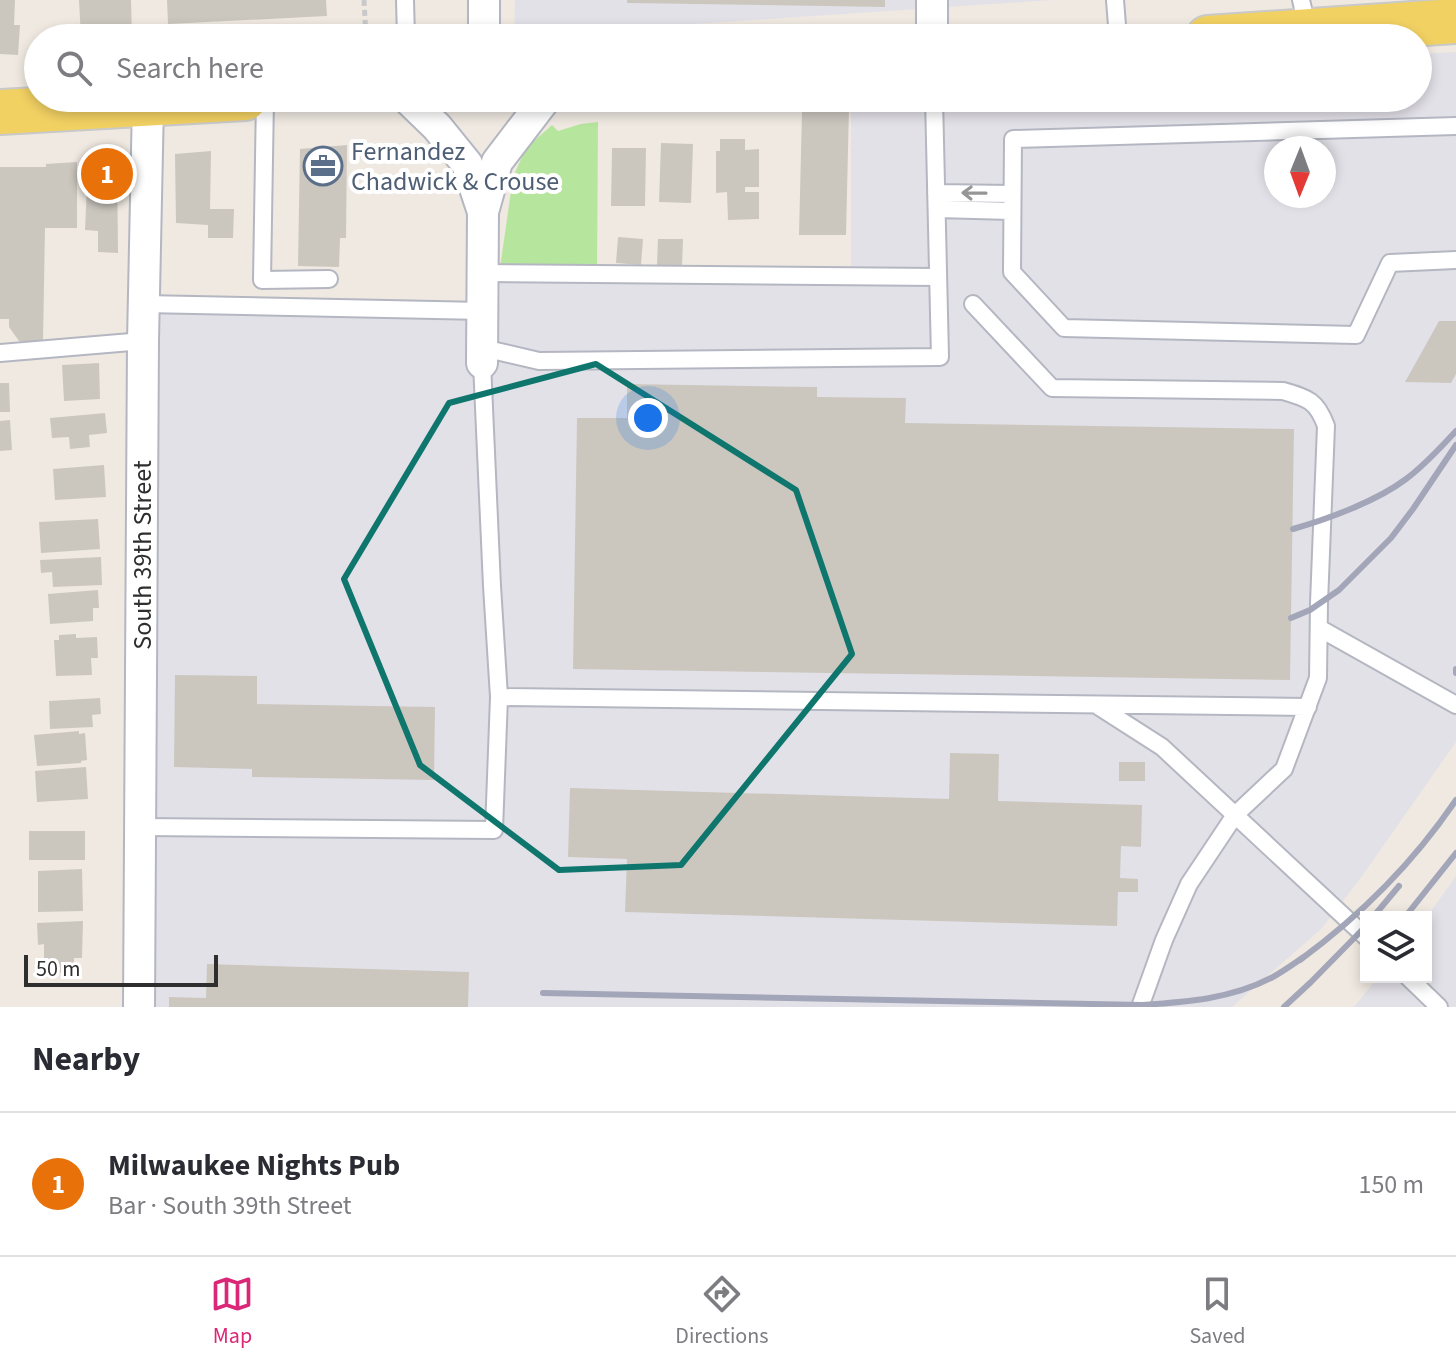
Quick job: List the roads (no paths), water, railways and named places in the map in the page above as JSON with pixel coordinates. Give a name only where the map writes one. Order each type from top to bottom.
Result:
[{"type":"main road","points":[[1269,24],[1304,16],[1358,21],[1432,19]]},
{"type":"main road","points":[[0,112],[24,111]]},
{"type":"street","points":[[484,0],[484,24]]},
{"type":"street","points":[[932,0],[932,24]]},
{"type":"street","name":"South 39th Street","points":[[139,1007],[143,341],[148,112]]},
{"type":"street","points":[[421,112],[467,164],[483,212]]},
{"type":"street","points":[[482,355],[483,212],[497,162],[535,112]]},
{"type":"lane","points":[[405,0],[406,24]]},
{"type":"lane","points":[[1116,0],[1117,24]]},
{"type":"lane","points":[[265,112],[262,280],[329,279]]},
{"type":"lane","points":[[140,827],[494,830],[499,697],[482,355],[539,361],[940,357],[934,112]]},
{"type":"lane","points":[[1456,126],[1013,139],[1011,211],[1012,272],[1064,328],[1356,335],[1390,263],[1456,260]]},
{"type":"lane","points":[[936,201],[1012,194]]},
{"type":"lane","points":[[936,201],[1011,211]]},
{"type":"lane","points":[[483,273],[938,277]]},
{"type":"lane","points":[[144,304],[483,311]]},
{"type":"lane","points":[[973,304],[1052,388],[1283,391],[1305,397],[1320,409],[1326,426],[1318,678],[1284,769],[1235,815],[1189,884],[1164,940],[1140,1007]]},
{"type":"lane","points":[[0,353],[143,341]]},
{"type":"lane","points":[[1319,628],[1456,705]]},
{"type":"lane","points":[[499,697],[1308,707]]},
{"type":"lane","points":[[1095,704],[1162,747],[1360,931]]},
{"type":"lane","points":[[1414,983],[1439,1007]]},
{"type":"railway","points":[[1293,529],[1381,495],[1419,468],[1456,431]]},
{"type":"railway","points":[[1291,618],[1310,610],[1339,590],[1391,538],[1456,445]]},
{"type":"railway","points":[[1300,960],[1385,887],[1456,800]]},
{"type":"railway","points":[[1410,911],[1456,853]]},
{"type":"railway","points":[[1378,911],[1399,886]]},
{"type":"railway","points":[[1284,1007],[1360,932]]},
{"type":"railway","points":[[543,993],[1142,1005],[1192,1001],[1240,991],[1271,978],[1308,954]]},
{"type":"place","name":"Fernandez Chadwick & Crouse","points":[[323,166]]},
{"type":"place","name":"Milwaukee Nights Pub","points":[[107,174]]}]
